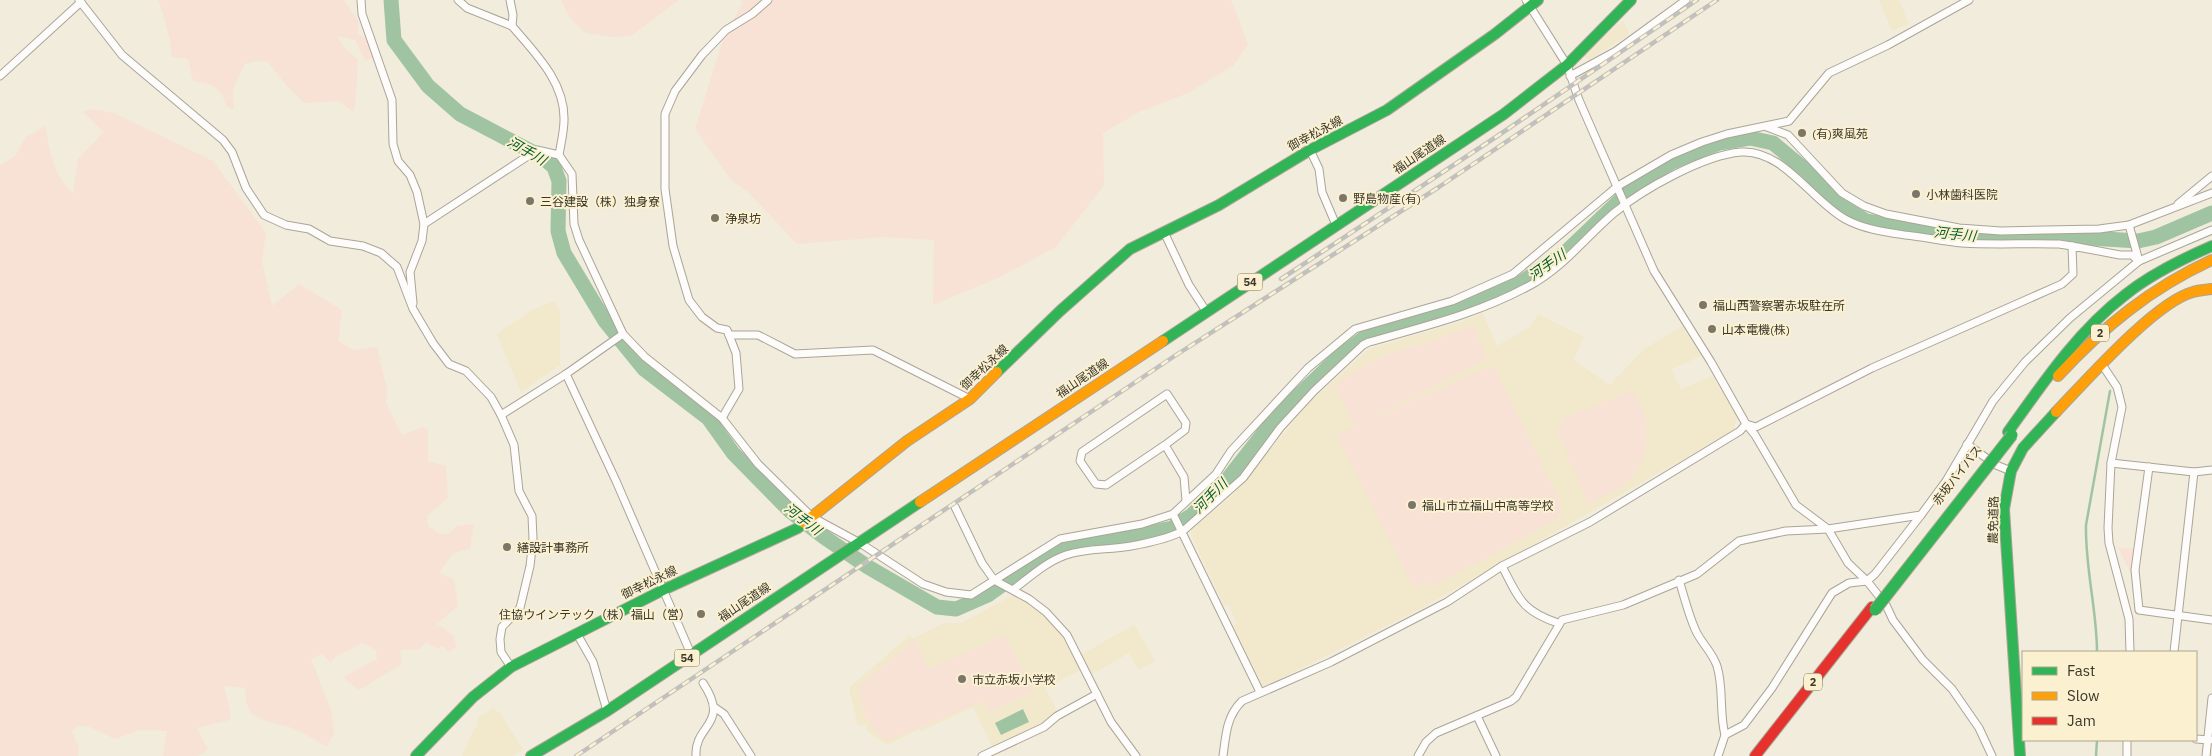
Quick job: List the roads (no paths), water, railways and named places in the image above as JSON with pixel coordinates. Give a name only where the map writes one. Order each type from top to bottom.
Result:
[{"type":"main road","name":"福山尾道線","points":[[531,756],[607,711],[1504,114],[1568,70],[1631,0]]},
{"type":"main road","name":"御幸松永線","points":[[416,756],[470,699],[495,677],[511,667],[663,590],[807,521],[907,441],[970,399],[1060,311],[1130,249],[1219,205],[1310,150],[1387,110],[1532,2]]},
{"type":"main road","name":"赤坂バイパス","points":[[2010,433],[2065,355],[2125,295],[2183,259],[2212,246]]},
{"type":"main road","name":"赤坂バイパス","points":[[1761,756],[2010,433],[2080,352],[2123,312],[2152,291],[2212,260]]},
{"type":"main road","name":"農免道路","points":[[2020,756],[2004,508],[2011,471],[2023,448],[2046,421],[2130,338],[2169,304],[2192,292],[2212,289]]},
{"type":"main road","name":"赤坂バイパス","points":[[1755,756],[1873,609]]},
{"type":"street","points":[[361,0],[362,14],[392,100],[393,144],[398,161],[410,175],[424,224],[422,241],[410,272],[413,309]]},
{"type":"street","points":[[458,0],[467,8],[512,26],[554,80],[563,105],[564,121],[559,155],[572,174],[574,224],[579,240],[622,335],[645,358],[722,418],[758,464],[807,521],[857,545],[923,584],[946,592],[971,594],[995,581],[1060,539],[1142,524],[1174,515],[1186,501],[1216,474],[1231,451],[1308,368],[1355,329],[1452,301],[1513,274],[1619,187],[1671,155],[1727,134],[1789,121],[1829,73],[1888,45],[1969,0]]},
{"type":"street","points":[[510,0],[514,15],[512,26]]},
{"type":"street","points":[[722,418],[740,390],[736,353],[727,330],[717,328],[702,317],[689,300],[673,246],[666,189],[665,114],[675,90],[702,55],[726,30],[752,14],[768,0]]},
{"type":"street","points":[[1568,70],[1616,51],[1686,0]]},
{"type":"street","points":[[0,76],[80,1],[122,55],[223,140],[232,152],[246,188],[264,214],[286,225],[308,229],[330,241],[363,246],[381,254],[397,267],[413,309],[449,364],[466,371],[491,397],[514,445],[519,491],[532,516],[534,539],[520,608],[502,627],[501,652],[511,667]]},
{"type":"street","points":[[1532,2],[1543,29],[1568,70],[1654,271],[1711,362],[1746,424],[1755,435],[1796,505],[1828,529],[1848,563],[1867,581],[1886,605],[1893,620],[1923,660],[1952,689],[1979,728],[1992,756]]},
{"type":"street","points":[[1767,127],[1788,135],[1842,193],[1864,206],[1886,214],[1959,228],[2001,231],[2099,229],[2130,226],[2212,193]]},
{"type":"street","points":[[424,224],[537,150],[559,155]]},
{"type":"street","points":[[1310,150],[1319,169],[1322,192],[1336,225]]},
{"type":"street","points":[[1012,588],[1050,563],[1078,551],[1130,546],[1171,537],[1182,530],[1243,478],[1297,410],[1363,345],[1449,320],[1482,308],[1535,282],[1570,257],[1626,202],[1654,185],[1690,168],[1740,152],[1754,152],[1769,157],[1845,219],[1868,228],[1963,243],[2059,244],[2120,255],[2132,255],[2139,261]]},
{"type":"street","points":[[2170,211],[2212,176]]},
{"type":"street","points":[[2130,226],[2139,261]]},
{"type":"street","points":[[1725,735],[1744,724],[1772,688],[1832,593],[1849,583],[1867,581],[1875,574],[1946,481],[1993,401],[2025,362],[2070,318],[2139,261],[2212,230]]},
{"type":"street","points":[[1164,232],[1189,285],[1206,311]]},
{"type":"street","points":[[1746,424],[1756,427],[1872,368],[2062,284],[2073,274],[2072,246]]},
{"type":"street","points":[[501,415],[566,374],[622,335]]},
{"type":"street","points":[[728,335],[758,335],[796,354],[873,350],[970,399]]},
{"type":"street","points":[[2103,366],[2117,387],[2122,407],[2111,463],[2109,543],[2130,619],[2130,651]]},
{"type":"street","points":[[566,374],[616,481],[691,654]]},
{"type":"street","points":[[1168,394],[1186,423],[1185,430],[1165,445],[1106,485],[1096,484],[1080,460],[1082,452],[1168,394]]},
{"type":"street","points":[[1224,756],[1228,721],[1233,710],[1242,701],[1331,662],[1447,602],[1502,566],[1590,522],[1740,431],[1746,424]]},
{"type":"street","points":[[1967,444],[1996,465],[2011,471]]},
{"type":"street","points":[[1165,445],[1184,476],[1186,501]]},
{"type":"street","points":[[2111,463],[2194,472],[2212,470]]},
{"type":"street","points":[[1886,605],[1996,465]]},
{"type":"street","points":[[2149,467],[2135,570],[2139,610],[2212,620]]},
{"type":"street","points":[[2174,651],[2194,472]]},
{"type":"street","points":[[955,507],[982,562],[995,581],[1012,588],[1046,612],[1067,635],[1111,722],[1136,756]]},
{"type":"street","points":[[1174,515],[1260,692]]},
{"type":"street","points":[[1418,756],[1426,742],[1436,733],[1511,701],[1516,697],[1558,623],[1577,615],[1623,605],[1697,574],[1739,541],[1786,531],[1828,529],[1921,515]]},
{"type":"street","points":[[1502,566],[1526,607],[1538,616],[1558,623]]},
{"type":"street","points":[[1679,580],[1695,630],[1708,648],[1717,666],[1722,694],[1722,718],[1725,735],[1718,756]]},
{"type":"street","points":[[577,634],[593,662],[607,711]]},
{"type":"street","points":[[696,756],[698,740],[711,723],[714,707],[710,692],[703,683]]},
{"type":"street","points":[[982,756],[1044,727],[1057,716],[1097,694]]},
{"type":"street","points":[[2206,756],[2210,740],[2212,698]]},
{"type":"street","points":[[714,707],[724,714],[751,756]]},
{"type":"street","points":[[1477,716],[1496,756]]},
{"type":"street","points":[[2197,738],[2210,740]]},
{"type":"street","points":[[2127,741],[2127,756]]},
{"type":"waterway","name":"河手川","points":[[391,0],[394,40],[428,86],[460,114],[542,157],[554,167],[559,181],[558,231],[564,253],[605,321],[644,369],[708,418],[733,453],[790,511],[868,567],[937,607],[956,609],[988,595],[1045,554],[1064,545],[1089,540],[1140,535],[1172,528],[1192,515],[1223,485],[1278,415],[1341,355],[1364,338],[1466,306],[1519,284],[1566,252],[1637,184],[1672,162],[1719,143],[1750,138],[1773,143],[1808,172],[1833,199],[1846,209],[1866,221],[1905,228],[1991,238],[2073,237],[2138,241],[2156,237],[2212,213]]},
{"type":"waterway","points":[[2097,651],[2087,557],[2086,525],[2110,391]]},
{"type":"waterway","points":[[2096,756],[2097,741]]},
{"type":"railway","points":[[1281,279],[1499,135],[1697,0]]},
{"type":"railway","points":[[576,756],[1173,357],[1439,187],[1717,0]]},
{"type":"place","name":"(有)爽風苑","points":[[1802,133]]},
{"type":"place","name":"小林歯科医院","points":[[1916,194]]},
{"type":"place","name":"野島物産(有)","points":[[1343,198]]},
{"type":"place","name":"三谷建設（株）独身寮","points":[[530,201]]},
{"type":"place","name":"浄泉坊","points":[[715,218]]},
{"type":"place","name":"福山西警察署赤坂駐在所","points":[[1703,305]]},
{"type":"place","name":"山本電機(株)","points":[[1712,329]]},
{"type":"place","name":"福山市立福山中高等学校","points":[[1412,505]]},
{"type":"place","name":"繕設計事務所","points":[[507,547]]},
{"type":"place","name":"住協ウインテック（株）福山（営）","points":[[701,614]]},
{"type":"place","name":"市立赤坂小学校","points":[[962,679]]}]
